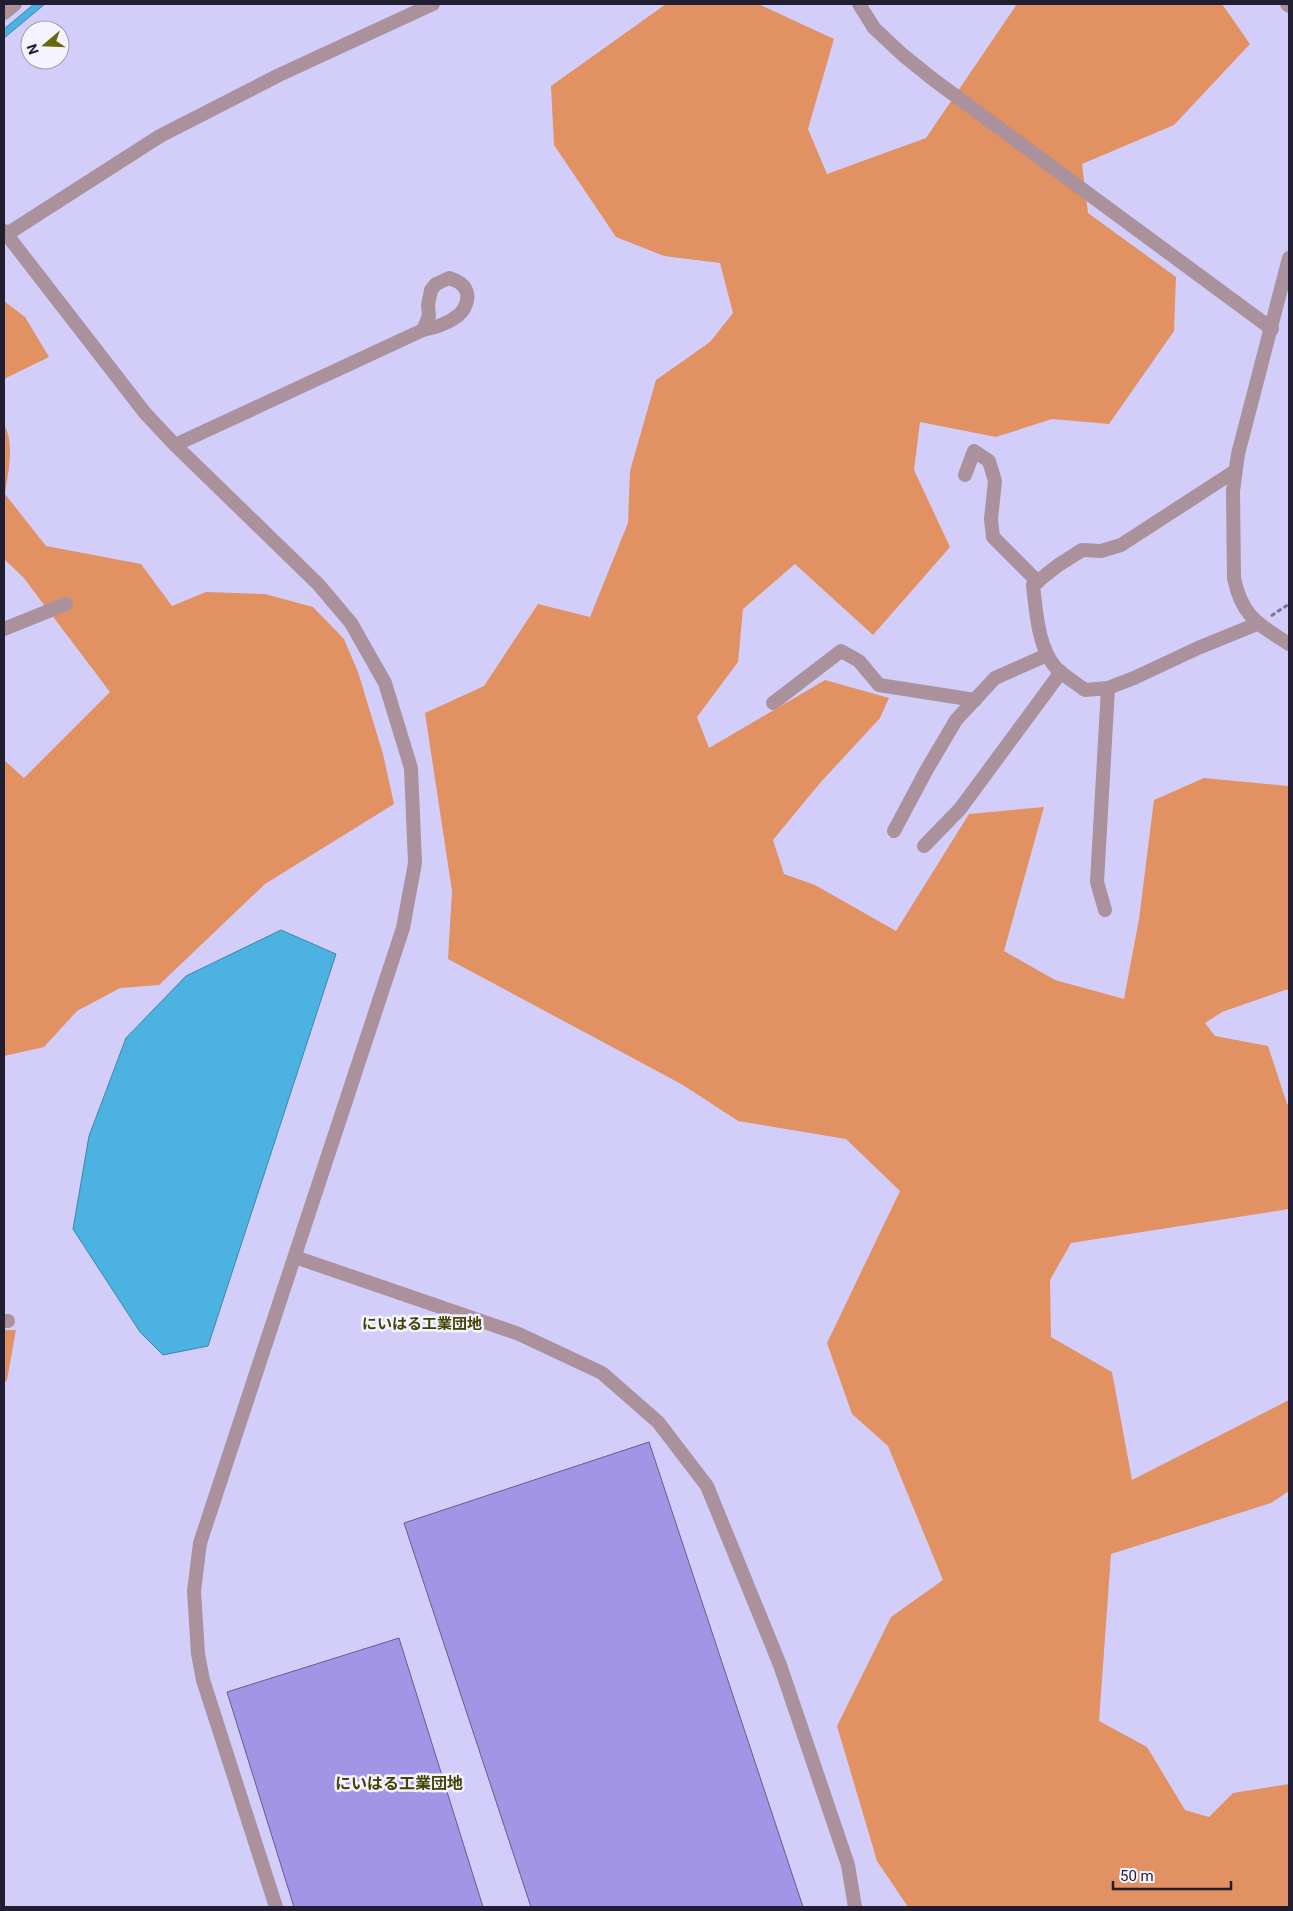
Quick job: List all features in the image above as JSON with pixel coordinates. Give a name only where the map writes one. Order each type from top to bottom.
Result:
[{"type":"street","points":[[4,14],[15,4]]},
{"type":"street","points":[[276,1907],[203,1680],[196,1637],[194,1591],[200,1543],[403,928],[415,863],[411,768],[385,683],[350,623],[318,584],[175,445],[145,413],[4,234],[160,136],[279,75],[433,4]]},
{"type":"street","points":[[859,4],[874,28],[904,56],[934,80],[1272,329]]},
{"type":"street","points":[[1289,258],[1238,454],[1233,491],[1234,578],[1242,604],[1257,624],[1289,644]]},
{"type":"street","points":[[175,445],[423,330]]},
{"type":"street","points":[[965,475],[974,451],[989,461],[995,481],[991,519],[993,537],[1038,582]]},
{"type":"street","points":[[1235,471],[1122,545],[1100,551],[1082,550],[1057,566],[1033,585],[1035,605],[1047,655],[1061,672],[1085,690],[1108,688],[1257,624]]},
{"type":"street","points":[[4,629],[66,604]]},
{"type":"street","points":[[773,703],[841,651],[859,661],[879,685],[939,696],[975,700]]},
{"type":"street","points":[[894,831],[956,720],[996,678],[1047,655]]},
{"type":"street","points":[[924,846],[960,809],[1061,672]]},
{"type":"street","points":[[1105,910],[1097,882],[1108,688]]},
{"type":"street","points":[[295,1257],[519,1334],[602,1373],[658,1422],[707,1486],[780,1665],[848,1865],[855,1907]]},
{"type":"shaded area","points":[[666,4],[758,4],[834,39],[808,129],[827,174],[926,138],[1017,4],[1222,4],[1250,44],[1174,125],[1082,164],[1088,213],[1176,277],[1174,331],[1109,424],[1052,419],[996,437],[920,422],[914,470],[950,547],[873,635],[795,564],[743,609],[738,662],[697,717],[709,748],[825,680],[889,698],[880,718],[820,783],[773,840],[784,874],[815,885],[896,931],[969,814],[1044,807],[1004,951],[1055,980],[1124,999],[1139,919],[1154,800],[1204,778],[1289,786],[1289,990],[1222,1012],[1205,1023],[1215,1036],[1268,1046],[1287,1104],[1289,1104],[1289,1209],[1071,1243],[1050,1280],[1051,1337],[1112,1372],[1132,1480],[1289,1400],[1289,1491],[1271,1503],[1111,1554],[1099,1721],[1147,1747],[1185,1810],[1209,1817],[1233,1793],[1289,1784],[1289,1907],[908,1907],[877,1861],[837,1726],[891,1617],[943,1580],[888,1446],[852,1414],[827,1343],[900,1191],[846,1139],[738,1121],[683,1085],[448,959],[452,891],[425,713],[484,686],[538,604],[590,617],[628,523],[630,471],[656,380],[710,342],[733,313],[720,263],[664,256],[616,237],[554,145],[551,86]]},
{"type":"shaded area","points":[[4,301],[25,317],[49,357],[4,379]]},
{"type":"shaded area","points":[[4,425],[10,449],[5,494],[46,546],[141,564],[172,606],[206,592],[265,594],[313,607],[344,639],[358,672],[383,754],[394,804],[265,884],[159,985],[120,988],[77,1011],[44,1047],[4,1056],[4,760],[24,778],[110,692],[23,577],[4,559]]},
{"type":"shaded area","points":[[4,1330],[16,1330],[7,1380],[4,1384]]},
{"type":"water","points":[[34,4],[45,4],[26,20],[20,20],[20,25],[4,38],[4,29]]},
{"type":"water","points":[[281,930],[336,954],[208,1346],[163,1355],[140,1332],[73,1229],[89,1136],[126,1038],[186,976]]},
{"type":"building","points":[[649,1442],[803,1907],[531,1907],[404,1523]]},
{"type":"building","points":[[399,1638],[483,1907],[294,1907],[227,1692]]},
{"type":"district","name":"にいはる工業団地","points":[[422,1324]]},
{"type":"district","name":"にいはる工業団地","points":[[399,1783]]}]
